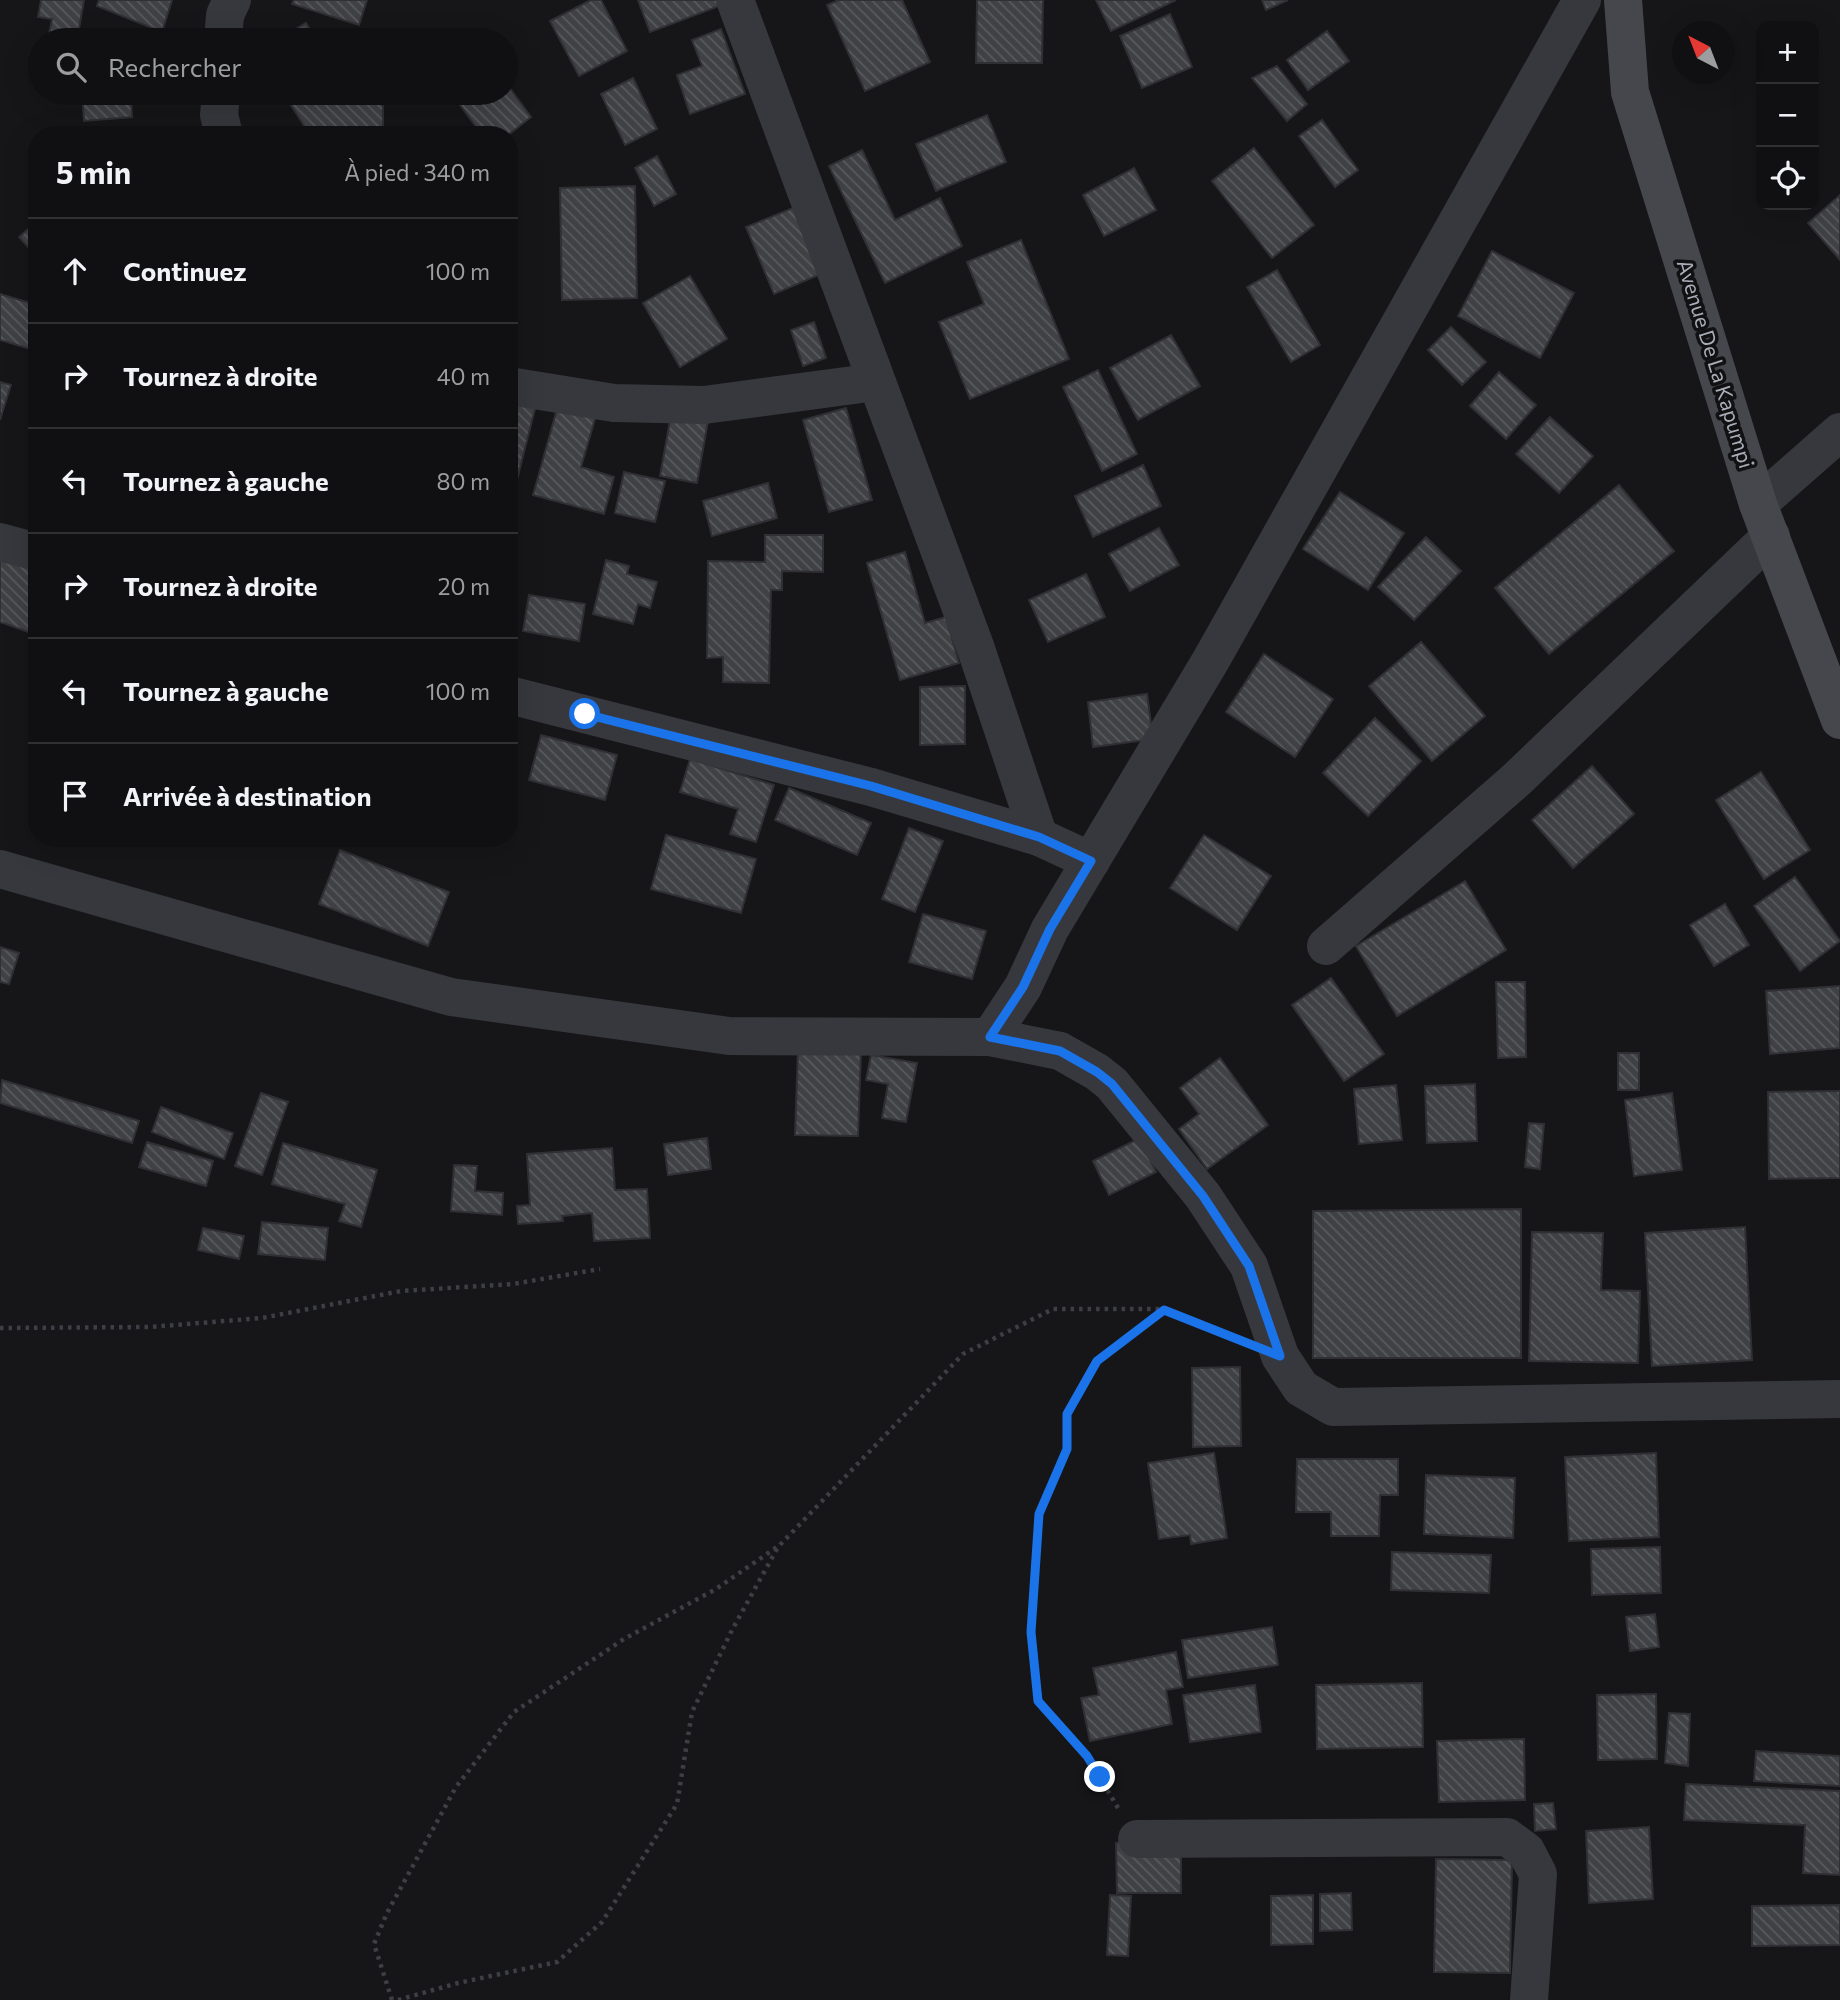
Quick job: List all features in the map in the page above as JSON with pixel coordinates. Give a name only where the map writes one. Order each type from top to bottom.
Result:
[{"type":"main road","name":"Avenue De La Kapumpi","points":[[1623,0],[1630,92],[1765,520],[1840,720]]},
{"type":"street","points":[[224,28],[225,15],[232,0]]},
{"type":"street","points":[[735,0],[975,646],[1039,837]]},
{"type":"street","points":[[990,1037],[1023,987],[1050,929],[1212,660],[1582,0]]},
{"type":"street","points":[[219,105],[222,126]]},
{"type":"street","points":[[518,387],[614,403],[704,405],[876,382]]},
{"type":"street","points":[[1326,946],[1516,780],[1765,520],[1840,432]]},
{"type":"street","points":[[0,542],[28,550]]},
{"type":"street","points":[[518,697],[871,786],[1039,837],[1091,861]]},
{"type":"street","points":[[0,869],[451,996],[729,1036],[990,1037],[1060,1051],[1112,1084],[1203,1196],[1249,1266],[1280,1356],[1301,1388],[1333,1407],[1840,1399]]},
{"type":"street","points":[[1136,1839],[1507,1837],[1526,1852],[1538,1874],[1528,2000]]},
{"type":"path","points":[[0,1328],[150,1328],[262,1318],[401,1291],[513,1284],[600,1269]]},
{"type":"path","points":[[392,2000],[374,1944],[387,1913],[456,1787],[513,1712],[624,1639],[716,1589],[778,1547],[963,1354],[1053,1308],[1164,1310],[1280,1356]]},
{"type":"path","points":[[1136,1839],[1087,1756],[1038,1701],[1031,1632],[1039,1514],[1067,1449],[1067,1414],[1097,1361],[1164,1310]]},
{"type":"path","points":[[398,2000],[458,1983],[557,1962],[602,1922],[677,1804],[692,1712],[732,1630],[778,1547]]},
{"type":"building","points":[[41,0],[84,0],[79,28],[50,28],[52,19],[38,17]]},
{"type":"building","points":[[99,0],[172,0],[163,28],[152,28],[97,6]]},
{"type":"building","points":[[294,0],[367,0],[359,25],[292,4]]},
{"type":"building","points":[[591,0],[601,0],[627,51],[579,76],[550,21]]},
{"type":"building","points":[[638,0],[720,0],[722,5],[650,32]]},
{"type":"building","points":[[839,0],[902,0],[930,62],[865,91],[827,5]]},
{"type":"building","points":[[977,0],[1043,0],[1042,63],[976,63]]},
{"type":"building","points":[[1096,0],[1176,0],[1111,31]]},
{"type":"building","points":[[1262,0],[1288,0],[1266,10]]},
{"type":"building","points":[[1170,14],[1192,67],[1142,88],[1120,36]]},
{"type":"building","points":[[721,29],[745,94],[690,114],[677,75],[702,66],[692,40]]},
{"type":"building","points":[[1327,31],[1349,61],[1308,90],[1287,60]]},
{"type":"building","points":[[1277,66],[1307,104],[1287,121],[1252,78]]},
{"type":"building","points":[[633,78],[657,129],[625,145],[601,94]]},
{"type":"building","points":[[518,99],[531,117],[518,127],[475,126],[460,105],[518,105]]},
{"type":"building","points":[[83,105],[132,105],[132,117],[84,121]]},
{"type":"building","points":[[291,105],[383,106],[383,126],[304,126]]},
{"type":"building","points":[[987,115],[1006,162],[936,191],[916,144]]},
{"type":"building","points":[[1322,120],[1358,170],[1335,187],[1299,136]]},
{"type":"building","points":[[1254,148],[1314,225],[1272,258],[1212,181]]},
{"type":"building","points":[[862,150],[895,220],[940,198],[962,246],[885,283],[829,166]]},
{"type":"building","points":[[657,156],[676,194],[654,206],[635,168]]},
{"type":"building","points":[[1134,168],[1156,210],[1104,236],[1083,195]]},
{"type":"building","points":[[635,186],[637,298],[562,300],[560,188]]},
{"type":"building","points":[[1840,195],[1840,260],[1808,223]]},
{"type":"building","points":[[793,208],[821,274],[774,294],[746,227]]},
{"type":"building","points":[[28,229],[28,247],[19,237]]},
{"type":"building","points":[[1021,240],[1069,359],[970,399],[939,322],[984,304],[967,262]]},
{"type":"building","points":[[1492,251],[1574,293],[1540,358],[1458,316]]},
{"type":"building","points":[[1277,270],[1320,345],[1291,362],[1247,287]]},
{"type":"building","points":[[690,276],[727,339],[680,367],[643,303]]},
{"type":"building","points":[[0,294],[28,302],[28,348],[0,340]]},
{"type":"building","points":[[814,322],[826,358],[803,366],[791,330]]},
{"type":"building","points":[[1451,327],[1486,362],[1462,385],[1428,350]]},
{"type":"building","points":[[1171,335],[1200,386],[1138,420],[1110,368]]},
{"type":"building","points":[[1098,370],[1137,454],[1102,471],[1063,387]]},
{"type":"building","points":[[1499,372],[1536,405],[1506,439],[1470,406]]},
{"type":"building","points":[[0,382],[11,385],[0,420]]},
{"type":"building","points":[[518,396],[537,401],[518,476]]},
{"type":"building","points":[[559,402],[597,412],[581,467],[614,477],[604,514],[533,495]]},
{"type":"building","points":[[846,408],[872,500],[829,512],[803,420]]},
{"type":"building","points":[[671,415],[708,421],[697,483],[660,476]]},
{"type":"building","points":[[1550,417],[1593,456],[1559,493],[1516,454]]},
{"type":"building","points":[[1143,465],[1161,506],[1093,537],[1075,496]]},
{"type":"building","points":[[624,472],[665,481],[655,522],[615,513]]},
{"type":"building","points":[[768,483],[777,518],[712,536],[703,501]]},
{"type":"building","points":[[1619,485],[1674,551],[1549,654],[1495,588]]},
{"type":"building","points":[[1340,492],[1404,533],[1368,590],[1303,549]]},
{"type":"building","points":[[1159,528],[1179,565],[1130,591],[1109,554]]},
{"type":"building","points":[[765,535],[823,535],[823,572],[782,571],[782,590],[771,590],[769,683],[723,682],[723,657],[707,658],[708,561],[765,562]]},
{"type":"building","points":[[1426,537],[1461,571],[1414,620],[1378,587]]},
{"type":"building","points":[[0,548],[28,556],[28,632],[0,622]]},
{"type":"building","points":[[905,552],[925,623],[946,617],[959,663],[900,680],[867,563]]},
{"type":"building","points":[[606,560],[629,566],[627,574],[657,582],[650,608],[638,604],[633,624],[593,614]]},
{"type":"building","points":[[1086,574],[1105,617],[1048,642],[1029,600]]},
{"type":"building","points":[[529,595],[585,604],[579,641],[523,631]]},
{"type":"building","points":[[1421,642],[1485,716],[1432,761],[1369,686]]},
{"type":"building","points":[[1264,654],[1333,699],[1295,757],[1226,712]]},
{"type":"building","points":[[965,686],[965,744],[920,745],[920,687]]},
{"type":"building","points":[[1147,694],[1153,739],[1093,747],[1088,702]]},
{"type":"building","points":[[1375,718],[1421,761],[1368,816],[1323,773]]},
{"type":"building","points":[[541,735],[617,755],[605,800],[529,780]]},
{"type":"building","points":[[690,759],[774,785],[756,842],[730,834],[738,809],[680,792]]},
{"type":"building","points":[[1592,766],[1634,814],[1573,868],[1532,820]]},
{"type":"building","points":[[1761,772],[1810,850],[1764,879],[1716,800]]},
{"type":"building","points":[[789,788],[871,823],[857,855],[775,820]]},
{"type":"building","points":[[909,828],[943,841],[915,912],[882,899]]},
{"type":"building","points":[[666,835],[756,859],[741,913],[651,889]]},
{"type":"building","points":[[1204,835],[1271,876],[1237,930],[1170,888]]},
{"type":"building","points":[[340,850],[449,892],[428,946],[319,904]]},
{"type":"building","points":[[1795,877],[1840,941],[1800,971],[1754,906]]},
{"type":"building","points":[[1465,881],[1506,950],[1397,1016],[1356,946]]},
{"type":"building","points":[[1725,904],[1749,945],[1714,966],[1690,925]]},
{"type":"building","points":[[923,914],[986,931],[972,979],[909,962]]},
{"type":"building","points":[[0,947],[19,953],[9,984],[0,982]]},
{"type":"building","points":[[1331,978],[1384,1054],[1344,1081],[1292,1005]]},
{"type":"building","points":[[1496,982],[1525,982],[1526,1057],[1498,1058]]},
{"type":"building","points":[[1840,986],[1840,1048],[1770,1054],[1766,991]]},
{"type":"building","points":[[798,1049],[861,1051],[858,1136],[795,1135]]},
{"type":"building","points":[[1618,1053],[1639,1053],[1639,1090],[1618,1090]]},
{"type":"building","points":[[871,1055],[917,1063],[906,1122],[882,1118],[888,1084],[866,1080]]},
{"type":"building","points":[[1220,1058],[1268,1125],[1207,1169],[1179,1129],[1199,1114],[1180,1088]]},
{"type":"building","points":[[2,1080],[139,1121],[132,1143],[0,1103]]},
{"type":"building","points":[[1475,1084],[1477,1141],[1427,1143],[1425,1086]]},
{"type":"building","points":[[1396,1085],[1402,1140],[1359,1144],[1354,1089]]},
{"type":"building","points":[[1840,1091],[1840,1178],[1769,1179],[1768,1092]]},
{"type":"building","points":[[261,1093],[288,1102],[262,1175],[235,1166]]},
{"type":"building","points":[[1672,1093],[1682,1170],[1634,1176],[1625,1100]]},
{"type":"building","points":[[161,1107],[233,1133],[224,1159],[152,1132]]},
{"type":"building","points":[[1529,1123],[1544,1124],[1540,1169],[1525,1167]]},
{"type":"building","points":[[707,1138],[711,1169],[668,1175],[664,1144]]},
{"type":"building","points":[[1140,1138],[1156,1172],[1109,1195],[1093,1161]]},
{"type":"building","points":[[147,1142],[213,1161],[206,1186],[139,1167]]},
{"type":"building","points":[[283,1143],[377,1170],[361,1227],[339,1221],[345,1204],[272,1184]]},
{"type":"building","points":[[612,1148],[615,1190],[647,1189],[650,1238],[594,1241],[592,1213],[562,1216],[563,1221],[518,1224],[517,1206],[530,1205],[527,1154]]},
{"type":"building","points":[[454,1165],[477,1166],[475,1191],[503,1193],[502,1215],[451,1211]]},
{"type":"building","points":[[1521,1209],[1521,1358],[1313,1358],[1313,1211]]},
{"type":"building","points":[[262,1222],[328,1228],[325,1260],[258,1254]]},
{"type":"building","points":[[1745,1227],[1752,1360],[1652,1366],[1645,1233]]},
{"type":"building","points":[[203,1228],[244,1236],[239,1259],[198,1250]]},
{"type":"building","points":[[1532,1232],[1603,1233],[1601,1290],[1640,1291],[1638,1363],[1529,1361]]},
{"type":"building","points":[[1240,1367],[1241,1446],[1193,1447],[1192,1368]]},
{"type":"building","points":[[1214,1453],[1227,1538],[1191,1544],[1190,1535],[1159,1539],[1148,1463]]},
{"type":"building","points":[[1656,1453],[1659,1537],[1569,1541],[1565,1457]]},
{"type":"building","points":[[1297,1459],[1398,1459],[1398,1495],[1380,1495],[1379,1536],[1331,1536],[1331,1512],[1296,1512]]},
{"type":"building","points":[[1426,1475],[1515,1478],[1513,1538],[1424,1534]]},
{"type":"building","points":[[1660,1547],[1661,1593],[1592,1595],[1591,1549]]},
{"type":"building","points":[[1392,1552],[1491,1555],[1489,1593],[1391,1590]]},
{"type":"building","points":[[1655,1614],[1659,1647],[1630,1651],[1626,1617]]},
{"type":"building","points":[[1272,1627],[1278,1665],[1188,1678],[1182,1640]]},
{"type":"building","points":[[1176,1652],[1183,1687],[1166,1690],[1172,1724],[1090,1741],[1081,1698],[1099,1695],[1093,1668]]},
{"type":"building","points":[[1422,1683],[1423,1747],[1317,1749],[1316,1685]]},
{"type":"building","points":[[1255,1685],[1261,1732],[1190,1742],[1183,1695]]},
{"type":"building","points":[[1656,1694],[1657,1759],[1598,1760],[1597,1695]]},
{"type":"building","points":[[1669,1713],[1690,1714],[1688,1766],[1665,1763]]},
{"type":"building","points":[[1524,1739],[1525,1800],[1439,1802],[1437,1741]]},
{"type":"building","points":[[1756,1751],[1840,1756],[1840,1786],[1754,1781]]},
{"type":"building","points":[[1686,1784],[1840,1791],[1840,1875],[1803,1873],[1805,1825],[1684,1820]]},
{"type":"building","points":[[1553,1803],[1556,1829],[1535,1831],[1534,1804]]},
{"type":"building","points":[[1649,1827],[1653,1899],[1589,1903],[1586,1831]]},
{"type":"building","points":[[1181,1842],[1181,1893],[1117,1893],[1116,1843]]},
{"type":"building","points":[[1436,1859],[1512,1860],[1510,1973],[1434,1972]]},
{"type":"building","points":[[1351,1893],[1352,1930],[1320,1931],[1320,1894]]},
{"type":"building","points":[[1110,1895],[1131,1896],[1128,1956],[1107,1955]]},
{"type":"building","points":[[1313,1895],[1313,1944],[1271,1945],[1271,1896]]},
{"type":"building","points":[[1840,1905],[1840,1945],[1752,1946],[1752,1906]]},
{"type":"route","points":[[585,714],[871,786],[1039,837],[1091,861],[1050,929],[1023,987],[990,1037],[1060,1051],[1112,1084],[1203,1196],[1249,1266],[1280,1356],[1164,1310],[1097,1361],[1067,1414],[1067,1449],[1039,1514],[1031,1632],[1038,1701],[1087,1756],[1100,1777]]}]
